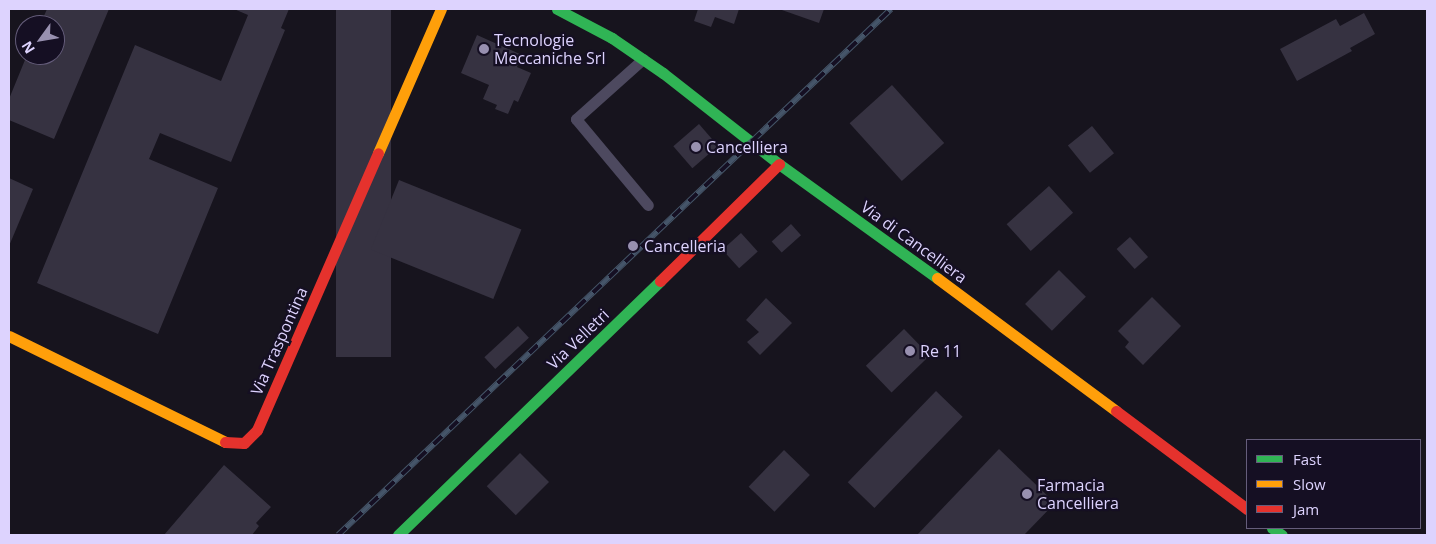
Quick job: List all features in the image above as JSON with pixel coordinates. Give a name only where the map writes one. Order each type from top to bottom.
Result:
[{"type":"street","name":"Via Traspontina","points":[[9,336],[227,444],[244,443],[258,430],[441,9]]},
{"type":"street","name":"Via di Cancelliera","points":[[557,9],[612,38],[642,59],[779,164],[1005,328],[1246,508]]},
{"type":"street","name":"Via Velletri","points":[[398,535],[779,164]]},
{"type":"lane","points":[[642,59],[576,119],[648,205]]},
{"type":"building","points":[[47,9],[109,9],[54,139],[9,120],[9,99],[23,65],[65,65],[65,15],[44,15]]},
{"type":"building","points":[[234,9],[289,9],[281,28],[285,30],[231,162],[160,133],[149,159],[218,188],[158,334],[37,283],[135,45],[221,81],[248,15]]},
{"type":"building","points":[[336,9],[391,9],[391,357],[336,357]]},
{"type":"building","points":[[698,9],[739,9],[734,24],[715,17],[711,27],[694,21]]},
{"type":"building","points":[[779,9],[824,9],[819,23]]},
{"type":"building","points":[[1364,13],[1375,34],[1350,48],[1352,51],[1297,81],[1280,49],[1336,19],[1340,26]]},
{"type":"building","points":[[477,35],[522,55],[517,67],[531,73],[518,102],[514,100],[508,114],[495,109],[497,105],[483,99],[489,85],[461,73]]},
{"type":"building","points":[[892,85],[944,143],[902,181],[850,123]]},
{"type":"building","name":"Cancelliera","points":[[699,124],[718,146],[692,168],[673,146]]},
{"type":"building","points":[[1092,126],[1114,153],[1090,173],[1068,146]]},
{"type":"building","points":[[9,178],[33,189],[9,246]]},
{"type":"building","points":[[399,180],[521,229],[493,299],[371,250]]},
{"type":"building","points":[[1049,186],[1073,213],[1031,251],[1007,224]]},
{"type":"building","points":[[791,224],[801,235],[782,253],[772,241]]},
{"type":"building","points":[[741,233],[758,252],[739,268],[722,250]]},
{"type":"building","points":[[1130,237],[1148,257],[1135,269],[1117,249]]},
{"type":"building","points":[[1059,270],[1086,297],[1052,331],[1025,304]]},
{"type":"building","points":[[1152,297],[1181,326],[1143,365],[1125,347],[1129,342],[1118,331]]},
{"type":"building","points":[[766,298],[792,323],[760,355],[747,342],[759,332],[746,320]]},
{"type":"building","points":[[518,326],[529,338],[495,369],[484,357]]},
{"type":"building","points":[[904,329],[930,356],[892,392],[866,366]]},
{"type":"building","points":[[936,391],[963,417],[874,508],[848,482]]},
{"type":"building","points":[[999,449],[1055,503],[1024,535],[917,535]]},
{"type":"building","points":[[784,450],[810,475],[774,512],[749,487]]},
{"type":"building","points":[[520,453],[549,482],[516,515],[487,486]]},
{"type":"building","points":[[224,465],[271,507],[256,523],[259,526],[252,535],[164,535]]},
{"type":"railway","points":[[338,535],[891,9]]},
{"type":"traffic: fast","points":[[557,9],[612,38],[663,73],[779,164],[937,278]]},
{"type":"traffic: fast","points":[[398,535],[660,281]]},
{"type":"traffic: fast","points":[[1273,529],[1282,535]]},
{"type":"traffic: slow","points":[[378,153],[441,9]]},
{"type":"traffic: slow","points":[[937,278],[1116,411]]},
{"type":"traffic: slow","points":[[9,336],[225,442]]},
{"type":"traffic: jam","points":[[225,442],[244,443],[257,430],[378,153]]},
{"type":"traffic: jam","points":[[660,281],[779,164]]},
{"type":"traffic: jam","points":[[1116,411],[1246,508]]},
{"type":"place","name":"Tecnologie Meccaniche Srl","points":[[484,49]]},
{"type":"place","name":"Cancelliera","points":[[696,147]]},
{"type":"place","name":"Cancelleria","points":[[633,246]]},
{"type":"place","name":"Re 11","points":[[910,351]]},
{"type":"place","name":"Farmacia Cancelliera","points":[[1027,494]]}]
